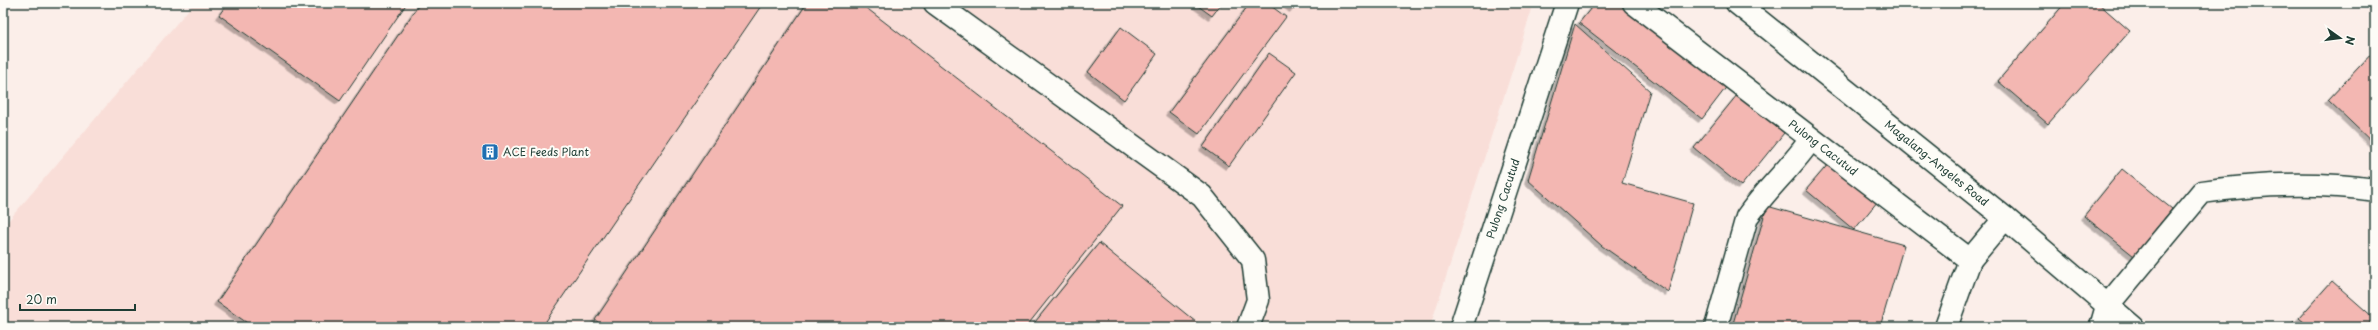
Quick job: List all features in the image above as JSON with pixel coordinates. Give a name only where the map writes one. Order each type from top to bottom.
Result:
[{"type":"street","points":[[936,3],[1202,196],[1253,260],[1258,300],[1248,327]]},
{"type":"street","name":"Pulong Cacutud","points":[[1461,327],[1567,3]]},
{"type":"street","name":"Pulong Cacutud","points":[[1634,3],[1970,260]]},
{"type":"street","name":"Magalang-Angeles Road","points":[[1738,3],[2004,218],[2132,327]]},
{"type":"street","points":[[1716,327],[1747,216],[1758,201],[1795,162],[1811,139]]},
{"type":"street","points":[[2101,327],[2107,306],[2202,192],[2234,188],[2291,186],[2350,187],[2375,190]]},
{"type":"street","points":[[1946,327],[1970,260],[2004,218]]},
{"type":"shaded area","name":"ACE Feeds Plant","points":[[194,3],[1534,3],[1430,327],[3,327],[3,227]]},
{"type":"building","points":[[228,3],[407,3],[340,101],[219,15]]},
{"type":"building","name":"ACE Feeds Plant","points":[[420,3],[763,3],[542,327],[253,327],[217,302]]},
{"type":"building","points":[[807,3],[860,3],[1122,206],[1026,327],[605,327],[595,320]]},
{"type":"building","points":[[1194,3],[1222,3],[1212,16]]},
{"type":"building","points":[[1250,3],[1267,3],[1286,17],[1199,134],[1169,112]]},
{"type":"building","points":[[1286,3],[1298,3],[1293,9]]},
{"type":"building","points":[[1595,3],[1622,3],[1728,85],[1702,119],[1579,23]]},
{"type":"building","points":[[2065,3],[2098,3],[2130,31],[2048,124],[1998,81]]},
{"type":"building","points":[[1575,24],[1650,91],[1622,183],[1693,203],[1668,292],[1602,246],[1528,180]]},
{"type":"building","points":[[1121,27],[1157,54],[1124,100],[1088,72]]},
{"type":"building","points":[[2375,50],[2375,145],[2328,100]]},
{"type":"building","points":[[1269,53],[1296,72],[1229,166],[1203,147]]},
{"type":"building","points":[[1737,95],[1784,133],[1741,186],[1694,148]]},
{"type":"building","points":[[1830,162],[1878,201],[1854,230],[1806,190]]},
{"type":"building","points":[[2122,169],[2172,209],[2134,256],[2084,216]]},
{"type":"building","points":[[1767,206],[1904,245],[1880,327],[1732,327]]},
{"type":"building","points":[[1099,243],[1202,327],[1031,327]]},
{"type":"building","points":[[2332,281],[2374,318],[2366,327],[2310,327],[2299,318]]},
{"type":"building","points":[[1957,321],[1977,327],[1955,327]]},
{"type":"building","points":[[2294,321],[2302,327],[2289,327]]},
{"type":"place","name":"ACE Feeds Plant","points":[[490,152]]}]
